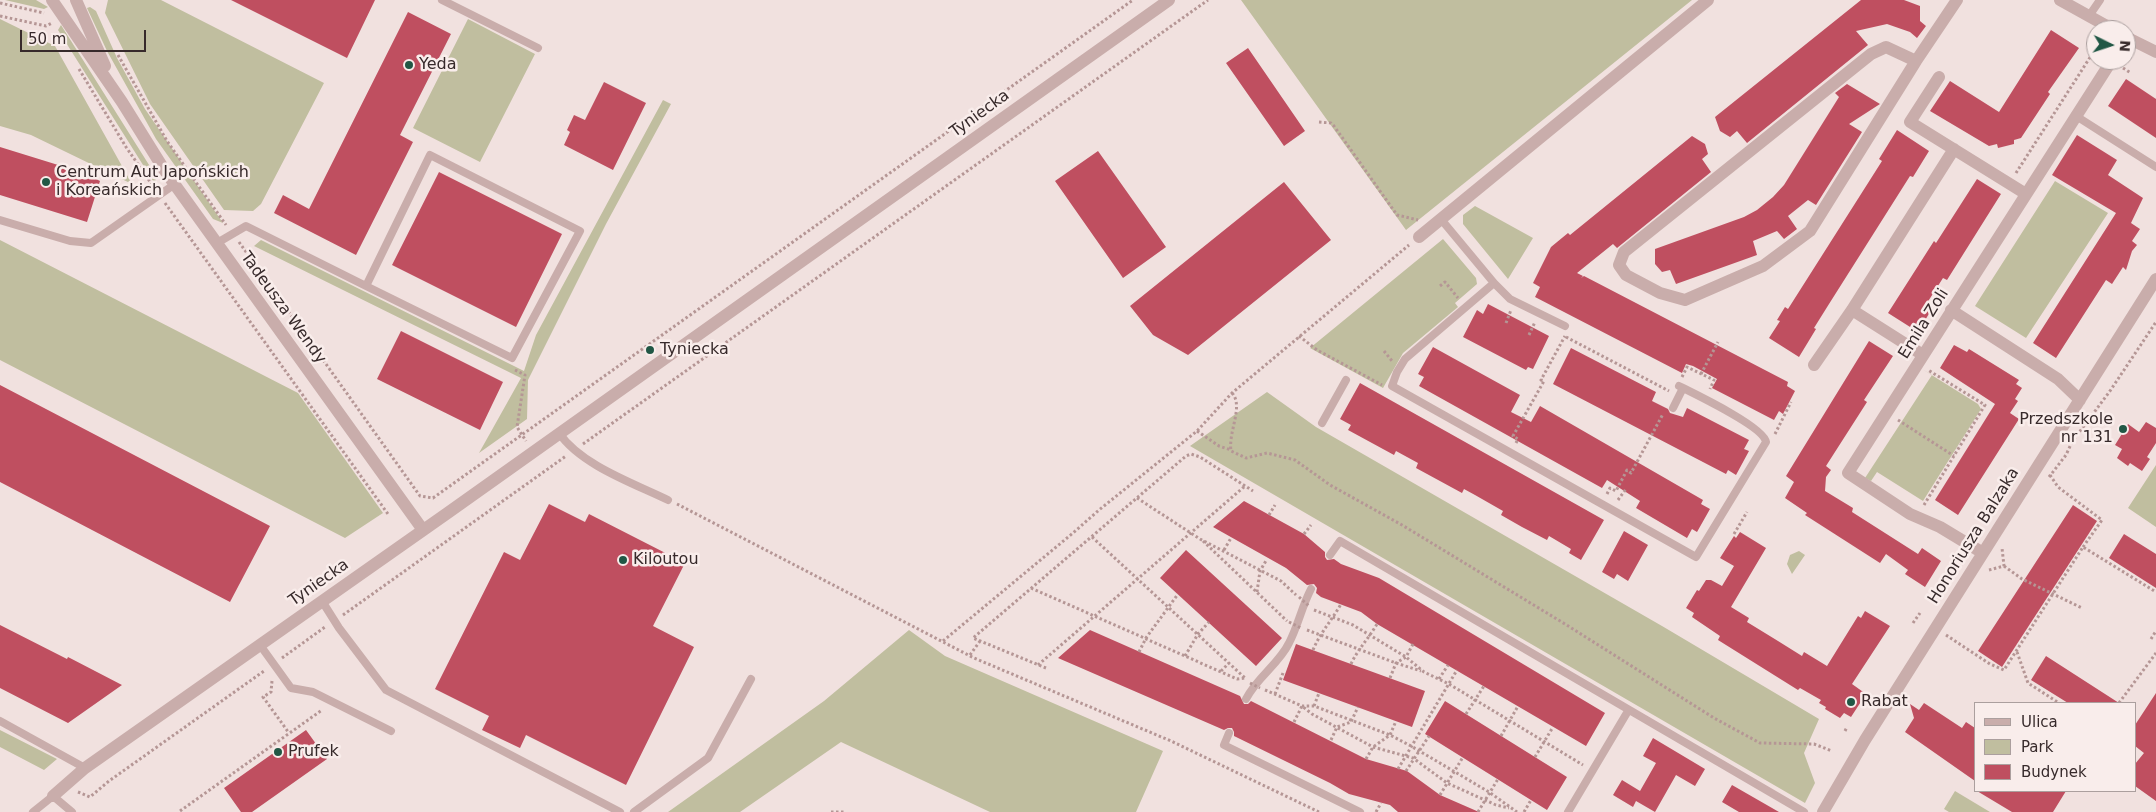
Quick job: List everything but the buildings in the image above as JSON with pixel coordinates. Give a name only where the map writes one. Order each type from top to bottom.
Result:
[{"type":"street","name":"Tadeusza Wendy","points":[[52,0],[122,102],[145,142],[423,530]]},
{"type":"street","name":"Tadeusza Wendy","points":[[76,0],[122,102]]},
{"type":"street","name":"Tyniecka","points":[[54,796],[85,768],[1169,0]]},
{"type":"street","points":[[1419,237],[1708,0]]},
{"type":"street","points":[[1916,62],[1886,47],[1871,54],[1624,252],[1618,265],[1626,275],[1660,293],[1685,300],[1763,266],[1810,231],[1957,0]]},
{"type":"street","points":[[2060,0],[2096,20]]},
{"type":"street","points":[[2136,42],[2156,52]]},
{"type":"street","name":"Emila Zoli","points":[[1983,553],[1940,527],[1910,514],[1848,474],[2106,70]]},
{"type":"street","points":[[1939,77],[1910,122],[2026,194]]},
{"type":"street","points":[[1814,365],[1852,310],[1954,149]]},
{"type":"street","name":"Honoriusza Balzaka","points":[[1823,812],[1935,627],[2156,279]]},
{"type":"street","points":[[1852,310],[1922,360]]},
{"type":"street","points":[[1951,310],[2058,380],[2080,400]]},
{"type":"lane","points":[[442,0],[538,48]]},
{"type":"lane","points":[[2089,16],[2100,0]]},
{"type":"lane","points":[[2076,116],[2156,167]]},
{"type":"lane","points":[[217,243],[232,232],[246,226],[366,286],[512,358],[580,231],[430,154],[366,286]]},
{"type":"lane","points":[[0,220],[70,241],[91,243],[158,194],[175,184]]},
{"type":"lane","points":[[1437,221],[1491,285],[1510,299],[1566,328]]},
{"type":"lane","points":[[1491,285],[1405,359],[1397,372],[1392,386],[1696,557],[1755,463],[1766,442],[1765,437],[1746,422],[1680,386],[1669,408]]},
{"type":"lane","points":[[1322,423],[1346,380]]},
{"type":"lane","points":[[559,433],[574,451],[668,500]]},
{"type":"lane","points":[[1330,556],[1340,541],[1628,711],[1804,812]]},
{"type":"lane","points":[[1246,699],[1257,682],[1289,644],[1302,605],[1311,589]]},
{"type":"lane","points":[[322,601],[386,690],[620,812]]},
{"type":"lane","points":[[260,645],[291,688],[313,692],[391,731]]},
{"type":"lane","points":[[634,812],[708,758],[752,679]]},
{"type":"lane","points":[[1568,812],[1628,711]]},
{"type":"lane","points":[[0,721],[85,768]]},
{"type":"lane","points":[[1229,733],[1224,745],[1360,812]]},
{"type":"lane","points":[[33,812],[54,796]]},
{"type":"lane","points":[[42,812],[54,796]]},
{"type":"lane","points":[[54,796],[72,812]]},
{"type":"path","points":[[115,49],[162,133],[232,232],[420,496],[433,498],[1133,0]]},
{"type":"path","points":[[90,797],[109,781],[334,620],[1208,0]]},
{"type":"path","points":[[0,3],[48,12]]},
{"type":"path","points":[[0,16],[46,26],[51,24],[55,31]]},
{"type":"path","points":[[76,63],[126,147],[158,194],[388,514]]},
{"type":"path","points":[[2009,183],[2086,64]]},
{"type":"path","points":[[1319,122],[1331,123],[1334,126],[1397,214],[1437,221]]},
{"type":"path","points":[[943,641],[1099,510],[1197,431],[1232,393],[1419,237]]},
{"type":"path","points":[[1440,286],[1445,282],[1460,300]]},
{"type":"path","points":[[1491,285],[1503,306],[1520,314]]},
{"type":"path","points":[[1506,323],[1512,310]]},
{"type":"path","points":[[1528,318],[1543,326]]},
{"type":"path","points":[[1529,335],[1536,322]]},
{"type":"path","points":[[2046,478],[2051,476],[2066,456],[2072,442],[2110,392],[2156,322]]},
{"type":"path","points":[[1510,453],[1518,439],[1513,436],[1544,381],[1541,380],[1564,336],[1566,328]]},
{"type":"path","points":[[1557,333],[1674,393]]},
{"type":"path","points":[[1299,336],[1317,350],[1383,386],[1392,386]]},
{"type":"path","points":[[1701,374],[1718,342]]},
{"type":"path","points":[[1922,360],[1985,405],[1923,506]]},
{"type":"path","points":[[1680,386],[1687,367],[1714,380],[1710,390]]},
{"type":"path","points":[[1232,393],[1238,405],[1231,434],[1232,450]]},
{"type":"path","points":[[1765,437],[1775,434],[1791,402]]},
{"type":"path","points":[[1601,504],[1610,488],[1616,491],[1627,470],[1631,473],[1669,408]]},
{"type":"path","points":[[517,416],[517,427]]},
{"type":"path","points":[[1898,419],[1954,456]]},
{"type":"path","points":[[1197,431],[1219,446],[1232,450],[1246,458],[1267,453],[1295,460],[1330,485],[1565,624],[1714,718],[1760,743],[1814,744],[1832,751]]},
{"type":"path","points":[[1046,668],[974,638],[1186,456],[1191,454],[1200,457],[1253,491]]},
{"type":"path","points":[[1935,627],[1990,664],[2004,670],[2102,520],[2058,487],[2040,463]]},
{"type":"path","points":[[1038,664],[1245,486]]},
{"type":"path","points":[[1610,495],[1619,500],[1626,488]]},
{"type":"path","points":[[1138,498],[1200,539],[1281,581],[1313,610],[1353,625],[1406,657],[1424,672]]},
{"type":"path","points":[[668,500],[970,655],[1171,741],[1319,812]]},
{"type":"path","points":[[1269,515],[1275,505]]},
{"type":"path","points":[[1734,534],[1747,512]]},
{"type":"path","points":[[1304,534],[1310,525]]},
{"type":"path","points":[[1092,537],[1250,683],[1302,706],[1312,714],[1373,747],[1413,758],[1447,782],[1496,805],[1517,812]]},
{"type":"path","points":[[1224,550],[1231,538]]},
{"type":"path","points":[[1200,539],[1289,622],[1439,679],[1592,770]]},
{"type":"path","points":[[2083,547],[2156,592]]},
{"type":"path","points":[[1257,592],[1260,571],[1267,559]]},
{"type":"path","points":[[2004,566],[2022,579],[2082,608]]},
{"type":"path","points":[[1031,588],[1237,679],[1244,678]]},
{"type":"path","points":[[1139,652],[1146,638],[1178,594]]},
{"type":"path","points":[[1313,650],[1319,635],[1334,618],[1341,604]]},
{"type":"path","points":[[1913,623],[1920,613]]},
{"type":"path","points":[[1185,656],[1198,634],[1208,622]]},
{"type":"path","points":[[1351,664],[1358,649],[1370,636],[1377,624]]},
{"type":"path","points":[[2150,639],[2156,631]]},
{"type":"path","points":[[970,655],[980,641]]},
{"type":"path","points":[[1390,678],[1396,663],[1406,657],[1413,644]]},
{"type":"path","points":[[2017,652],[2028,683],[2057,702]]},
{"type":"path","points":[[2120,702],[2156,653]]},
{"type":"path","points":[[1221,672],[1229,663]]},
{"type":"path","points":[[1439,679],[1448,665]]},
{"type":"path","points":[[1398,769],[1457,670]]},
{"type":"path","points":[[264,671],[272,681],[272,686],[270,692],[263,698],[289,733]]},
{"type":"path","points":[[1275,694],[1281,679]]},
{"type":"path","points":[[1466,714],[1484,686]]},
{"type":"path","points":[[1314,706],[1319,693]]},
{"type":"path","points":[[180,811],[333,702]]},
{"type":"path","points":[[1302,706],[1314,706],[1351,722],[1390,735],[1503,800],[1511,809]]},
{"type":"path","points":[[1294,722],[1302,706]]},
{"type":"path","points":[[1501,736],[1518,706]]},
{"type":"path","points":[[1331,740],[1337,727],[1351,722],[1358,707]]},
{"type":"path","points":[[1366,759],[1373,747],[1390,735],[1396,721]]},
{"type":"path","points":[[1535,757],[1553,727]]},
{"type":"path","points":[[1406,771],[1429,736]]},
{"type":"path","points":[[1440,795],[1463,757]]},
{"type":"path","points":[[1478,812],[1498,779]]},
{"type":"path","points":[[1524,812],[1532,800]]},
{"type":"path","points":[[1376,812],[1381,803]]},
{"type":"path","points":[[831,812],[846,812]]},
{"type":"green space","points":[[5,0],[36,0],[48,7],[44,9]]},
{"type":"green space","points":[[108,0],[161,0],[324,83],[261,204],[253,211],[224,210],[150,104],[105,13]]},
{"type":"green space","points":[[1241,0],[1692,0],[1406,230]]},
{"type":"green space","points":[[90,7],[96,11],[117,58],[145,109],[223,223],[213,219],[156,139],[107,51],[87,8]]},
{"type":"green space","points":[[0,19],[55,46],[132,184],[31,135],[0,126]]},
{"type":"green space","points":[[468,19],[535,54],[480,162],[413,128]]},
{"type":"green space","points":[[61,25],[156,176],[155,184],[58,30]]},
{"type":"green space","points":[[663,100],[671,104],[606,224],[528,380],[527,419],[479,453],[521,378],[254,246],[261,240],[524,371],[536,335]]},
{"type":"green space","points":[[2055,181],[2108,213],[2026,338],[1975,306]]},
{"type":"green space","points":[[1475,206],[1533,238],[1508,279],[1463,224],[1463,215]]},
{"type":"green space","points":[[1443,239],[1476,278],[1477,284],[1455,303],[1458,307],[1403,353],[1383,388],[1310,348]]},
{"type":"green space","points":[[0,240],[298,393],[383,513],[345,538],[0,360]]},
{"type":"green space","points":[[1932,375],[1978,404],[1981,409],[1923,501],[1877,472],[1871,481],[1865,478]]},
{"type":"green space","points":[[1267,392],[1316,427],[1662,626],[1819,719],[1804,753],[1815,783],[1805,803],[1190,446]]},
{"type":"green space","points":[[2156,465],[2156,527],[2128,508]]},
{"type":"green space","points":[[1799,551],[1805,555],[1792,574],[1787,564],[1790,555]]},
{"type":"green space","points":[[909,630],[945,656],[1163,751],[1136,812],[990,812],[841,742],[740,812],[668,812],[824,701]]},
{"type":"green space","points":[[0,730],[57,759],[44,770],[0,747]]},
{"type":"green space","points":[[1955,791],[1990,812],[1949,812],[1944,809]]},
{"type":"place","name":"Yeda","points":[[409,65]]},
{"type":"place","name":"Centrum Aut Japońskich i Koreańskich","points":[[46,182]]},
{"type":"place","name":"Tyniecka","points":[[650,350]]},
{"type":"place","name":"Przedszkole nr 131","points":[[2123,429]]},
{"type":"place","name":"Kiloutou","points":[[623,560]]},
{"type":"place","name":"Rabat","points":[[1851,702]]},
{"type":"place","name":"Prufek","points":[[278,752]]}]
